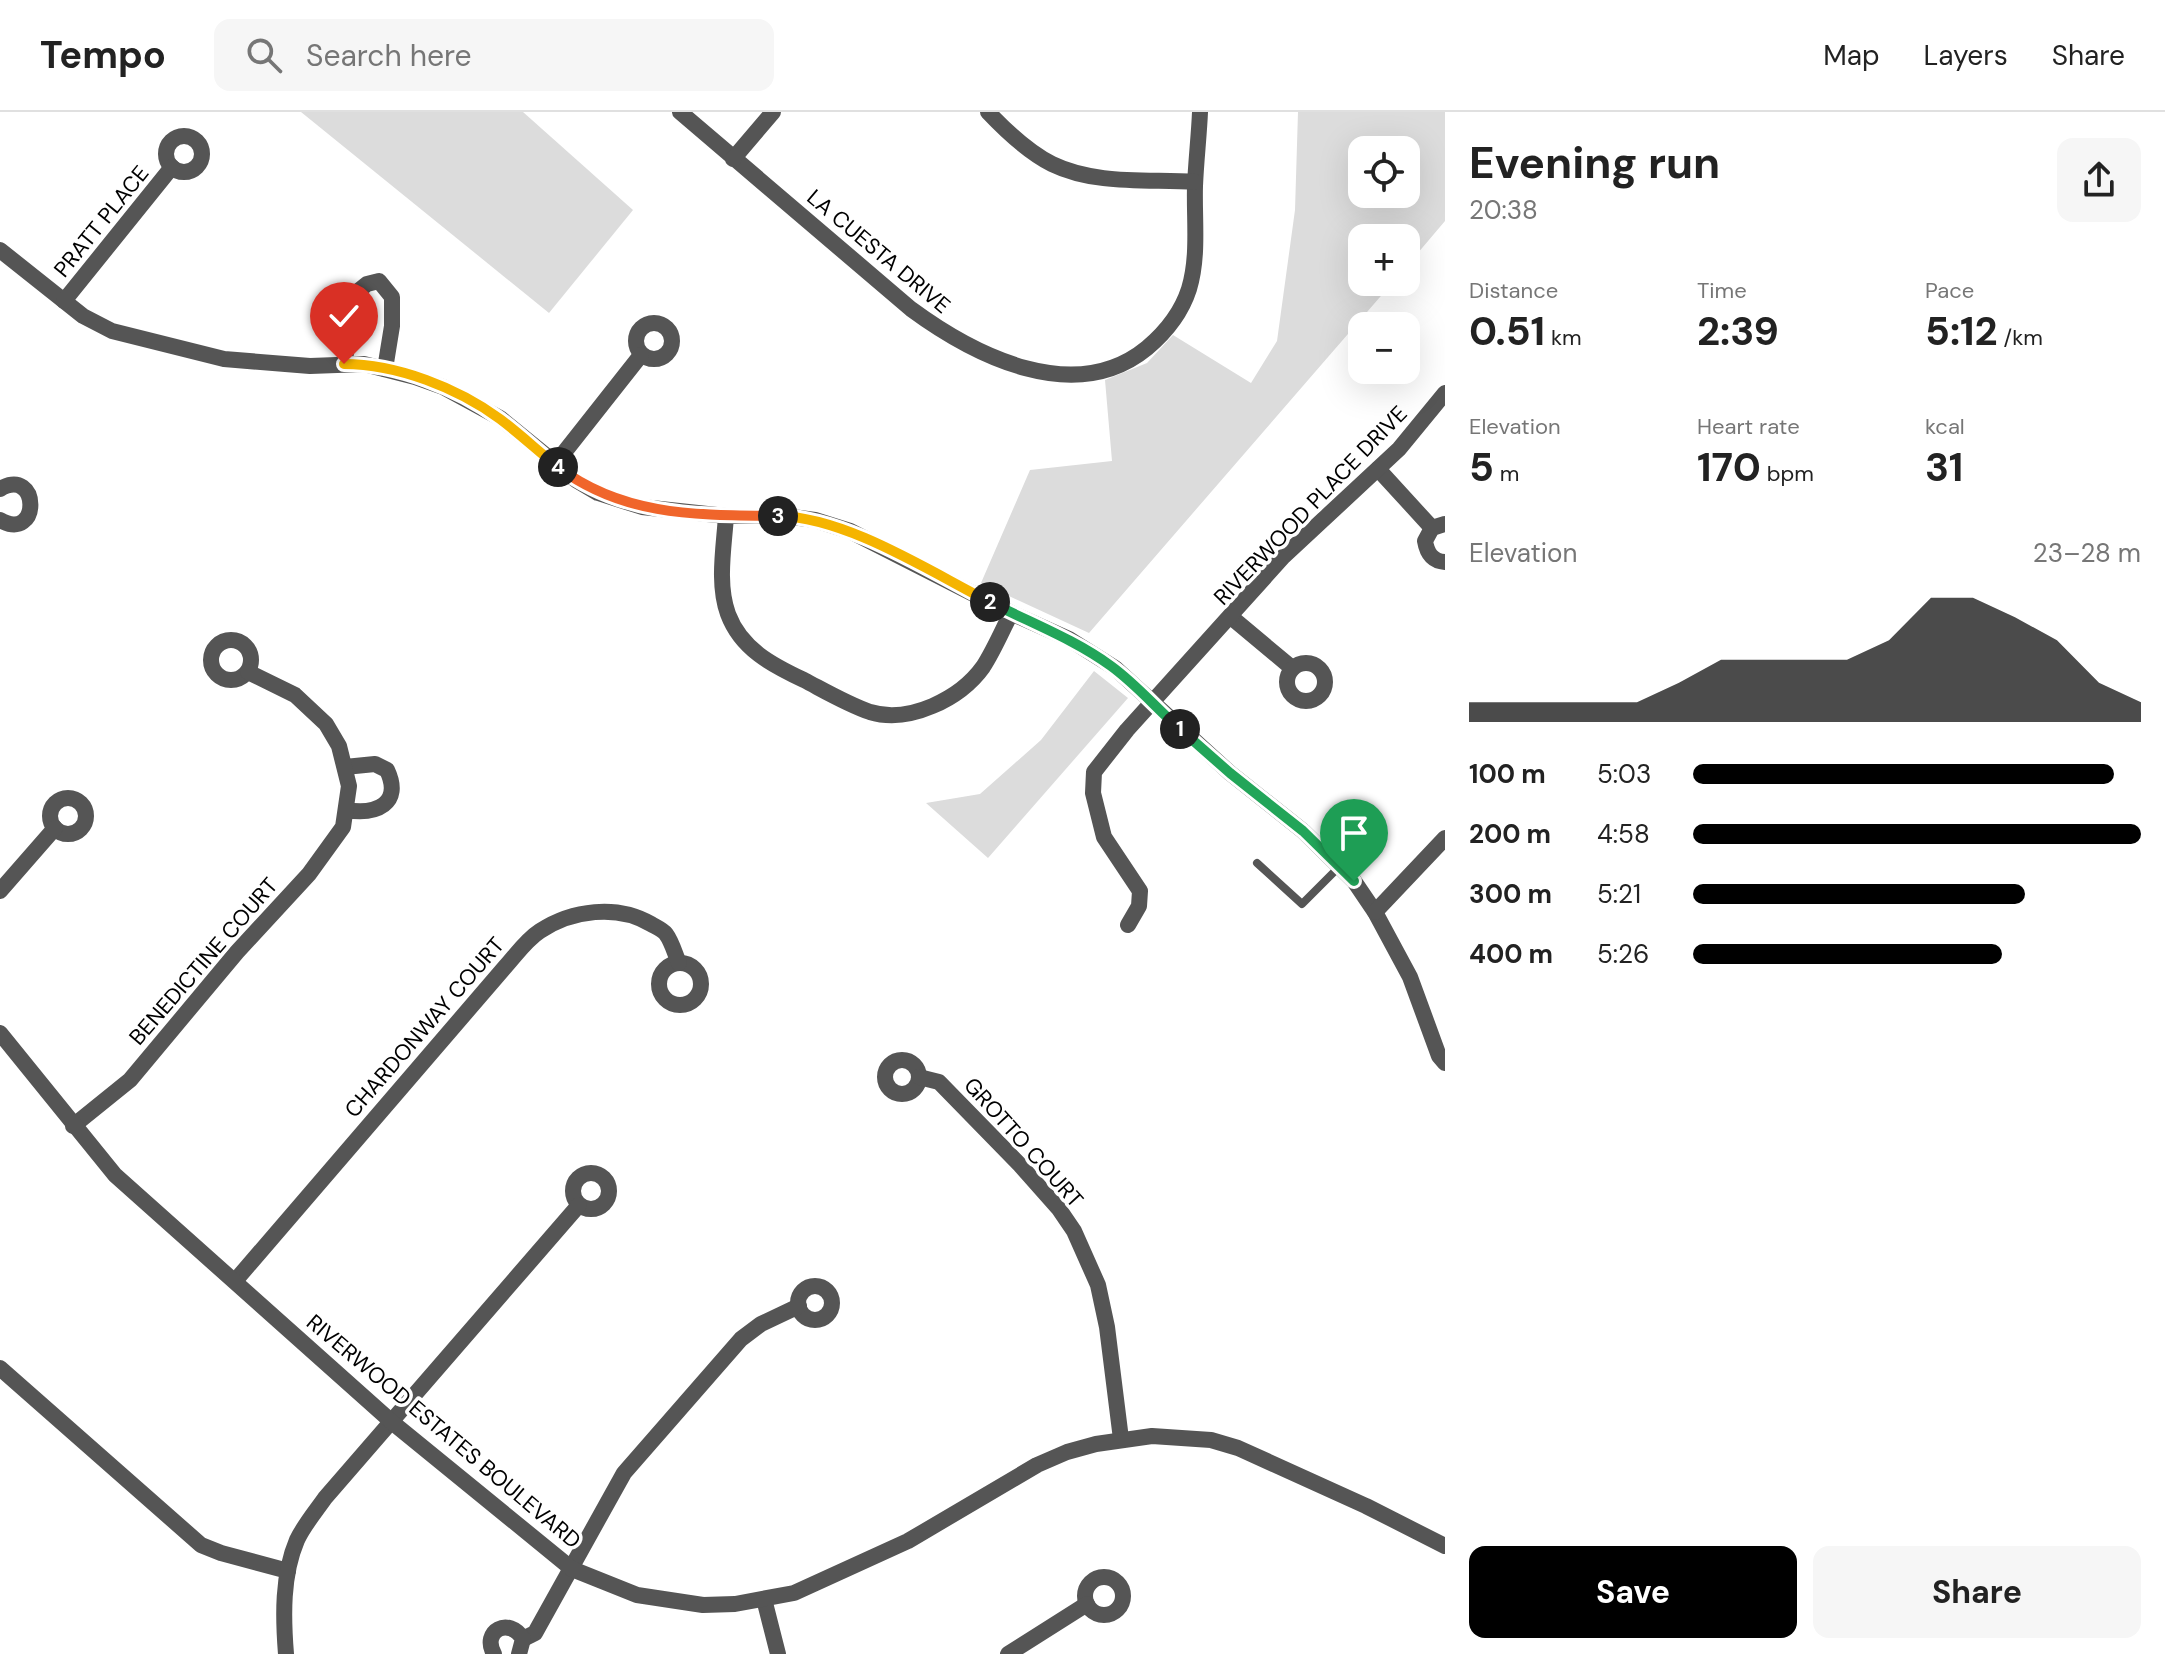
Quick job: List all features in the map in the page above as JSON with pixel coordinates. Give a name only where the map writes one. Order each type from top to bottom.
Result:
[{"type":"street","name":"LA CUESTA DRIVE","points":[[680,112],[942,332],[998,359],[1063,375],[1102,373],[1121,365],[1164,334],[1179,313],[1194,262],[1195,182]]},
{"type":"street","points":[[733,159],[773,112]]},
{"type":"street","points":[[988,112],[1006,130],[1051,164],[1101,178],[1195,182],[1200,112]]},
{"type":"street","name":"PRATT PLACE","points":[[64,301],[172,167]]},
{"type":"street","points":[[0,250],[83,316],[112,331],[183,350],[257,362],[310,366],[364,364],[443,387],[500,418],[555,464],[598,493],[642,507],[726,516],[785,516],[815,520],[850,531],[1069,639],[1115,668],[1230,773],[1303,831],[1354,881],[1375,912],[1410,977],[1439,1056],[1445,1063]]},
{"type":"street","points":[[344,364],[357,292],[367,284],[379,281],[392,297],[392,326],[385,369]]},
{"type":"street","points":[[555,464],[641,355]]},
{"type":"street","name":"RIVERWOOD PLACE DRIVE","points":[[1128,925],[1139,906],[1140,891],[1104,837],[1093,793],[1094,772],[1151,703],[1283,557],[1399,449],[1445,393]]},
{"type":"street","points":[[1378,469],[1438,526],[1425,541],[1426,549],[1435,560],[1445,562]]},
{"type":"street","points":[[0,520],[19,523],[25,519],[32,505],[27,491],[2,483]]},
{"type":"street","points":[[726,516],[722,565],[724,593],[728,614],[751,650],[770,663],[872,712],[896,715],[919,710],[940,703],[964,687],[982,667],[1011,613]]},
{"type":"street","points":[[1231,617],[1292,668]]},
{"type":"street","name":"BENEDICTINE COURT","points":[[73,1126],[130,1080],[237,952],[309,874],[343,827],[349,786],[339,746],[326,724],[295,695],[248,672]]},
{"type":"street","points":[[345,767],[375,764],[387,770],[393,783],[392,796],[384,805],[360,812],[346,810]]},
{"type":"street","points":[[0,891],[55,828]]},
{"type":"street","points":[[1375,912],[1445,838]]},
{"type":"street","name":"CHARDONWAY COURT","points":[[235,1281],[537,933],[554,923],[592,912],[627,914],[647,921],[666,933],[679,963]]},
{"type":"street","name":"RIVERWOOD ESTATES BOULEVARD","points":[[0,1033],[115,1175],[393,1423],[572,1569],[637,1595],[703,1605],[764,1599],[805,1589],[908,1541],[1037,1465],[1067,1452],[1121,1439],[1181,1436],[1238,1448],[1352,1499],[1445,1546]]},
{"type":"street","name":"GROTTO COURT","points":[[919,1077],[939,1082],[1020,1165],[1074,1231],[1098,1285],[1115,1376],[1121,1439]]},
{"type":"street","points":[[286,1654],[284,1602],[288,1571],[297,1541],[309,1521],[325,1498],[579,1205]]},
{"type":"street","points":[[494,1654],[490,1641],[496,1630],[515,1629],[521,1646],[535,1633],[624,1473],[741,1339],[761,1324],[799,1306]]},
{"type":"street","points":[[0,1368],[201,1545],[288,1571]]},
{"type":"street","points":[[764,1599],[778,1654]]},
{"type":"street","points":[[1008,1654],[1087,1604]]},
{"type":"lane","points":[[1257,863],[1302,904],[1339,867]]},
{"type":"shaded area","points":[[301,112],[523,112],[633,210],[549,313]]},
{"type":"shaded area","points":[[1298,112],[1445,112],[1445,221],[1420,250],[1420,224],[1348,224],[1348,296],[1381,296],[1367,312],[1348,312],[1348,334],[1089,633],[981,583],[1030,470],[1112,461],[1105,380],[1147,363],[1173,335],[1251,383],[1277,341],[1295,210]]},
{"type":"shaded area","points":[[1094,671],[1128,698],[988,858],[926,803],[980,794],[1041,740]]},
{"type":"route","points":[[344,364],[364,364],[415,377],[471,401],[500,418],[555,464],[598,493],[642,507],[726,516],[785,516],[815,520],[850,531],[1069,639],[1115,668],[1230,773],[1303,831],[1354,881]]}]
